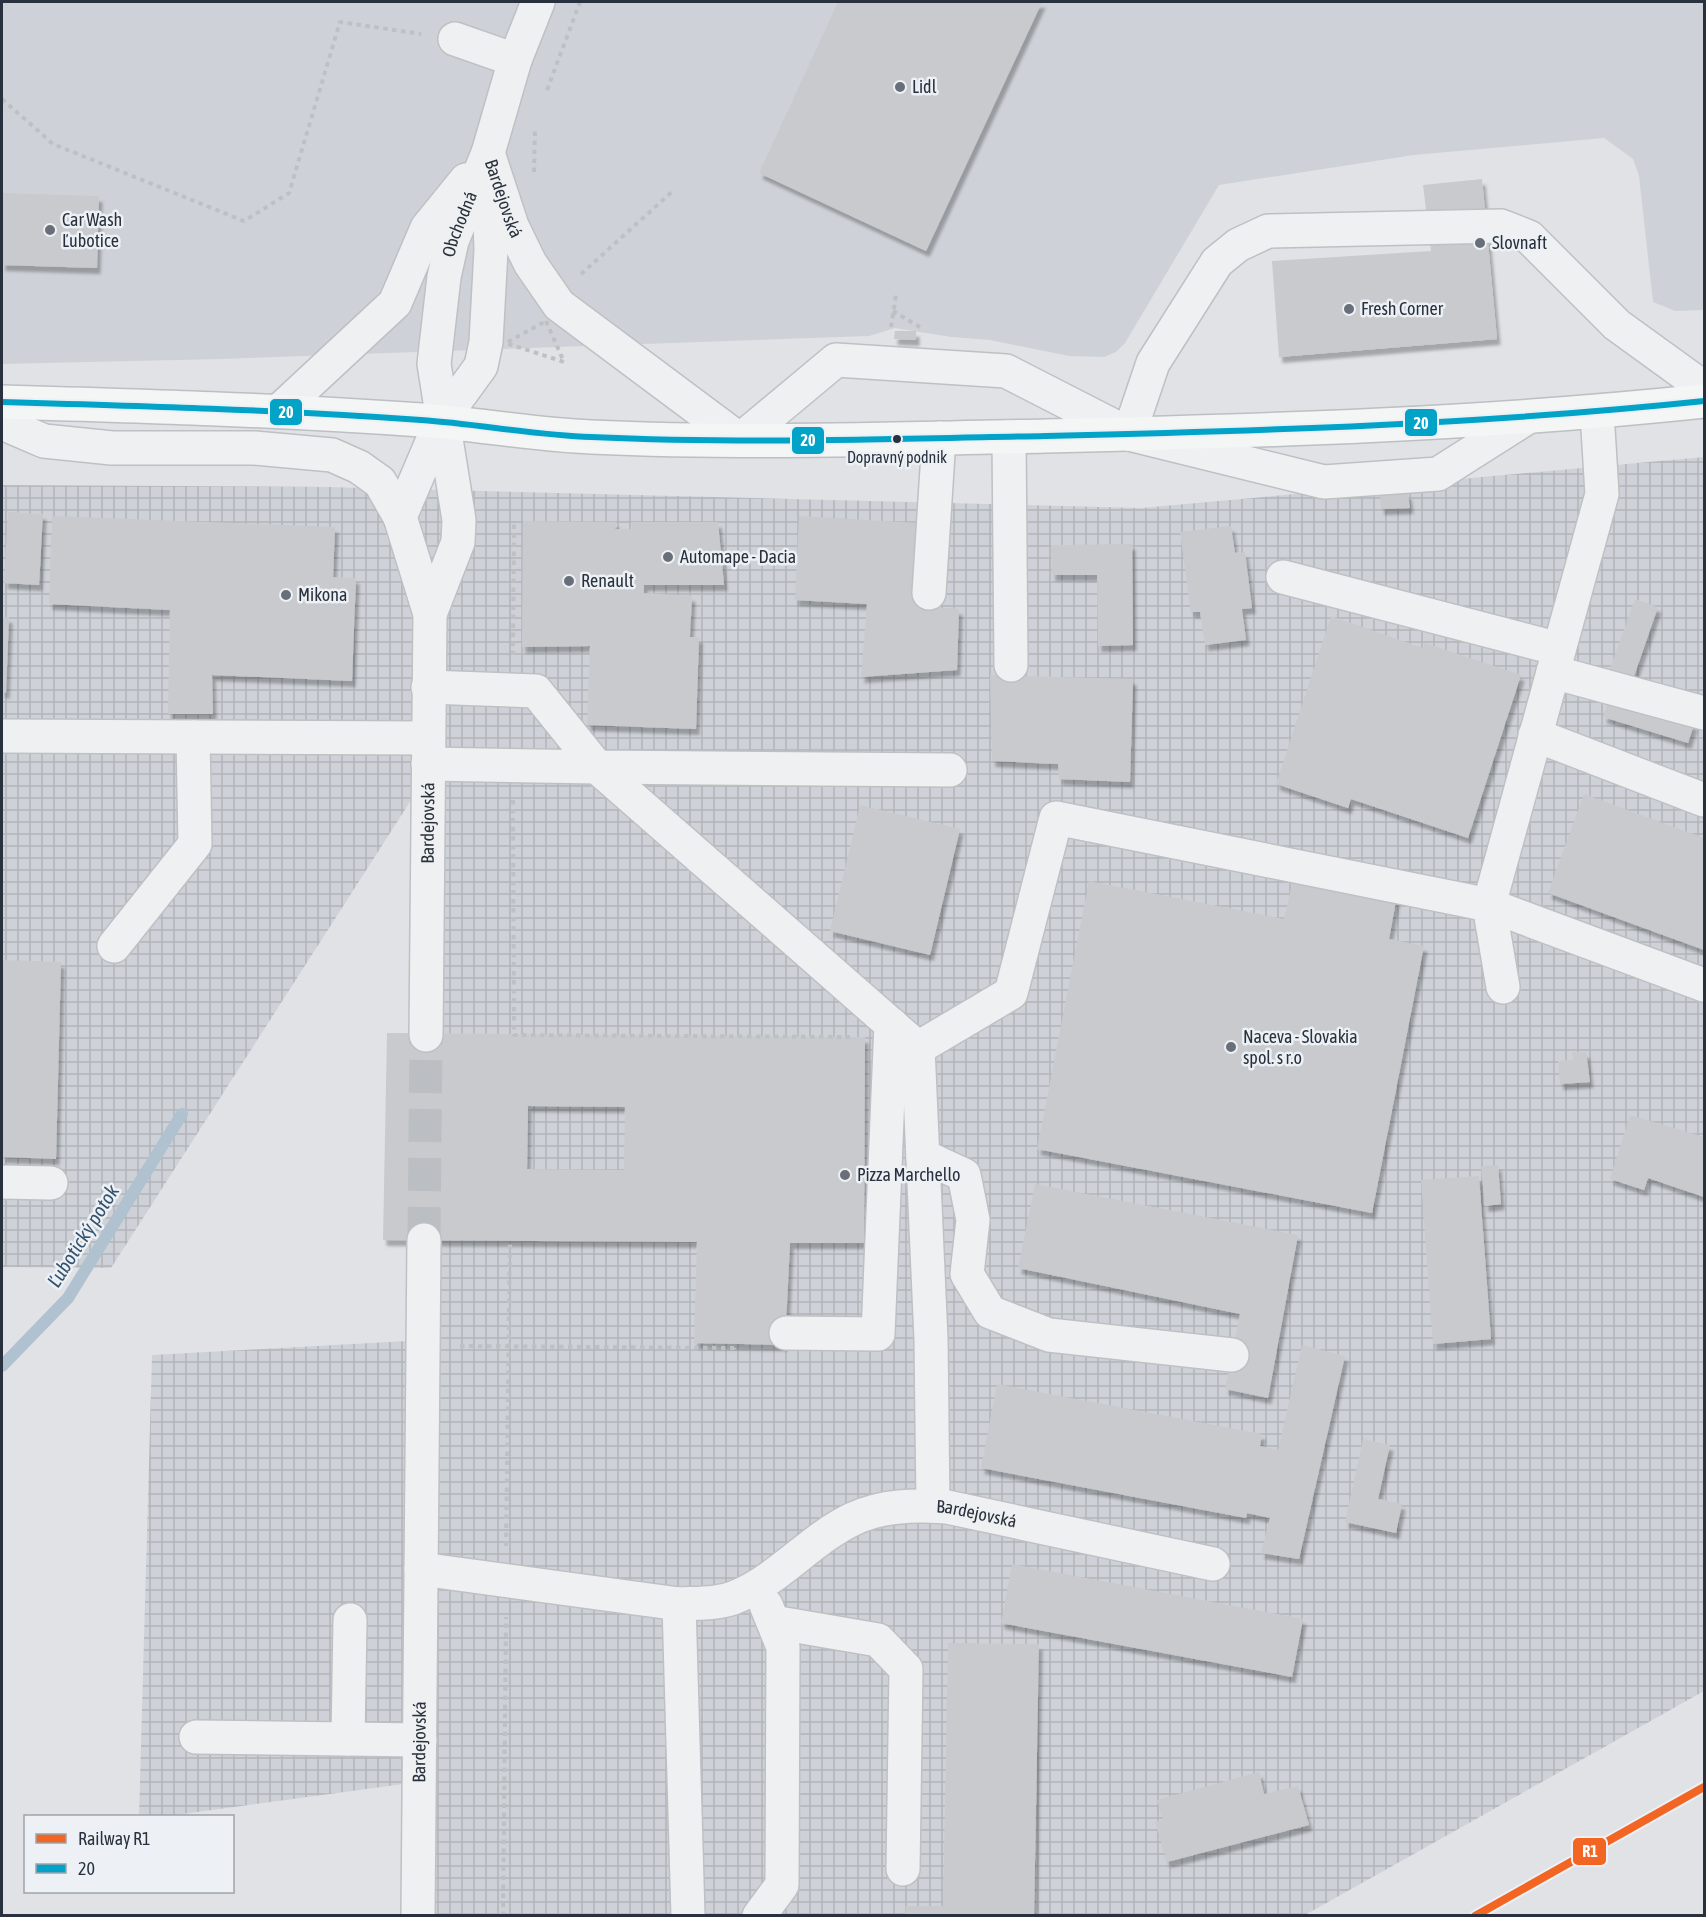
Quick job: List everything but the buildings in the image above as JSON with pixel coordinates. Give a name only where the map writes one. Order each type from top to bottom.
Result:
[{"type":"main road","points":[[2,402],[280,410],[441,421],[575,436],[740,440],[1129,434],[1528,417],[1704,401]]},
{"type":"street","name":"Obchodná","points":[[441,421],[434,364],[444,277],[452,242],[488,153],[515,60],[538,2]]},
{"type":"street","points":[[455,39],[515,60]]},
{"type":"street","points":[[400,517],[441,421],[481,366],[486,342],[491,250],[488,153]]},
{"type":"street","name":"Bardejovská","points":[[280,410],[395,303],[427,228],[488,153]]},
{"type":"street","name":"Bardejovská","points":[[488,153],[512,225],[530,263],[559,305],[740,440]]},
{"type":"street","points":[[1129,434],[1153,363],[1217,262],[1238,245],[1268,231],[1501,226],[1512,229],[1529,237],[1617,325],[1704,388]]},
{"type":"street","points":[[740,440],[836,360],[1006,371],[1129,434],[1324,482],[1438,474],[1528,417]]},
{"type":"street","points":[[1503,987],[1489,905],[1602,494],[1597,412]]},
{"type":"street","name":"Bardejovská","points":[[430,614],[458,542],[459,520],[441,421]]},
{"type":"street","name":"Bardejovská","points":[[2,423],[44,441],[112,448],[254,448],[332,455],[359,467],[380,482],[400,517],[430,614],[426,1035]]},
{"type":"street","points":[[1009,436],[1011,665]]},
{"type":"street","points":[[929,594],[939,438]]},
{"type":"street","points":[[1283,577],[1556,660],[1704,713]]},
{"type":"street","points":[[428,687],[536,691],[597,767],[900,1038],[923,1156],[931,1339],[933,1506]]},
{"type":"street","points":[[2,735],[194,737],[428,751],[513,765],[950,770]]},
{"type":"street","points":[[1535,735],[1704,800]]},
{"type":"street","points":[[114,946],[195,844],[194,737]]},
{"type":"street","points":[[900,1038],[1011,993],[1056,818],[1489,905],[1704,985]]},
{"type":"street","points":[[786,1333],[878,1334],[900,1038]]},
{"type":"street","points":[[923,1156],[963,1175],[973,1220],[967,1274],[990,1312],[1049,1335],[1232,1355]]},
{"type":"street","points":[[2,1182],[51,1183]]},
{"type":"street","name":"Bardejovská","points":[[418,1916],[424,1240]]},
{"type":"street","name":"Bardejovská","points":[[421,1569],[679,1604],[710,1603],[737,1597],[758,1585],[852,1519],[881,1509],[912,1505],[947,1506],[1213,1564]]},
{"type":"street","points":[[758,1585],[783,1647],[782,1885],[759,1916]]},
{"type":"street","points":[[679,1604],[688,1916]]},
{"type":"street","points":[[348,1739],[350,1620]]},
{"type":"street","points":[[773,1622],[878,1640],[906,1669],[903,1869]]},
{"type":"street","points":[[196,1737],[420,1740]]},
{"type":"path","points":[[543,100],[580,2]]},
{"type":"path","points":[[2,99],[53,144],[244,221],[288,194],[340,22],[455,39]]},
{"type":"path","points":[[534,179],[535,122]]},
{"type":"path","points":[[572,267],[579,275],[674,190]]},
{"type":"path","points":[[890,332],[896,295]]},
{"type":"path","points":[[546,321],[564,362],[535,352],[506,343],[546,321]]},
{"type":"path","points":[[513,690],[514,523]]},
{"type":"path","points":[[513,765],[513,1035],[900,1038]]},
{"type":"path","points":[[423,1347],[734,1348],[735,1344]]},
{"type":"shaded area","points":[[2,2],[1704,2],[1704,310],[1675,311],[1653,302],[1639,176],[1633,159],[1604,138],[1414,155],[1219,185],[1125,343],[1116,352],[1104,357],[1069,356],[990,340],[951,337],[895,328],[869,336],[220,359],[2,364]]},
{"type":"shaded area","points":[[1704,457],[1704,1691],[1305,1915],[416,1915],[418,1782],[175,1815],[139,1815],[152,1355],[425,1340],[433,766],[111,1268],[2,1267],[2,485],[328,487],[1141,508]]},
{"type":"waterway","name":"Ľubotický potok","points":[[2,1366],[68,1298],[182,1114]]},
{"type":"tunnel","points":[[424,1240],[426,1035]]},
{"type":"rail line","name":"R1","points":[[1475,1916],[1704,1787]]},
{"type":"transit line","name":"20","points":[[2,402],[369,417],[591,437],[762,441],[1293,429],[1458,421],[1704,401]]},
{"type":"place","name":"Lidl","points":[[900,87]]},
{"type":"place","name":"Car Wash Ľubotice","points":[[50,230]]},
{"type":"place","name":"Slovnaft","points":[[1480,243]]},
{"type":"place","name":"Fresh Corner","points":[[1349,309]]},
{"type":"place","name":"Dopravný podnik","points":[[897,439]]},
{"type":"place","name":"Automape - Dacia","points":[[668,557]]},
{"type":"place","name":"Renault","points":[[569,581]]},
{"type":"place","name":"Mikona","points":[[286,595]]},
{"type":"place","name":"Naceva - Slovakia spol. s r.o","points":[[1231,1047]]},
{"type":"place","name":"Pizza Marchello","points":[[845,1175]]}]
